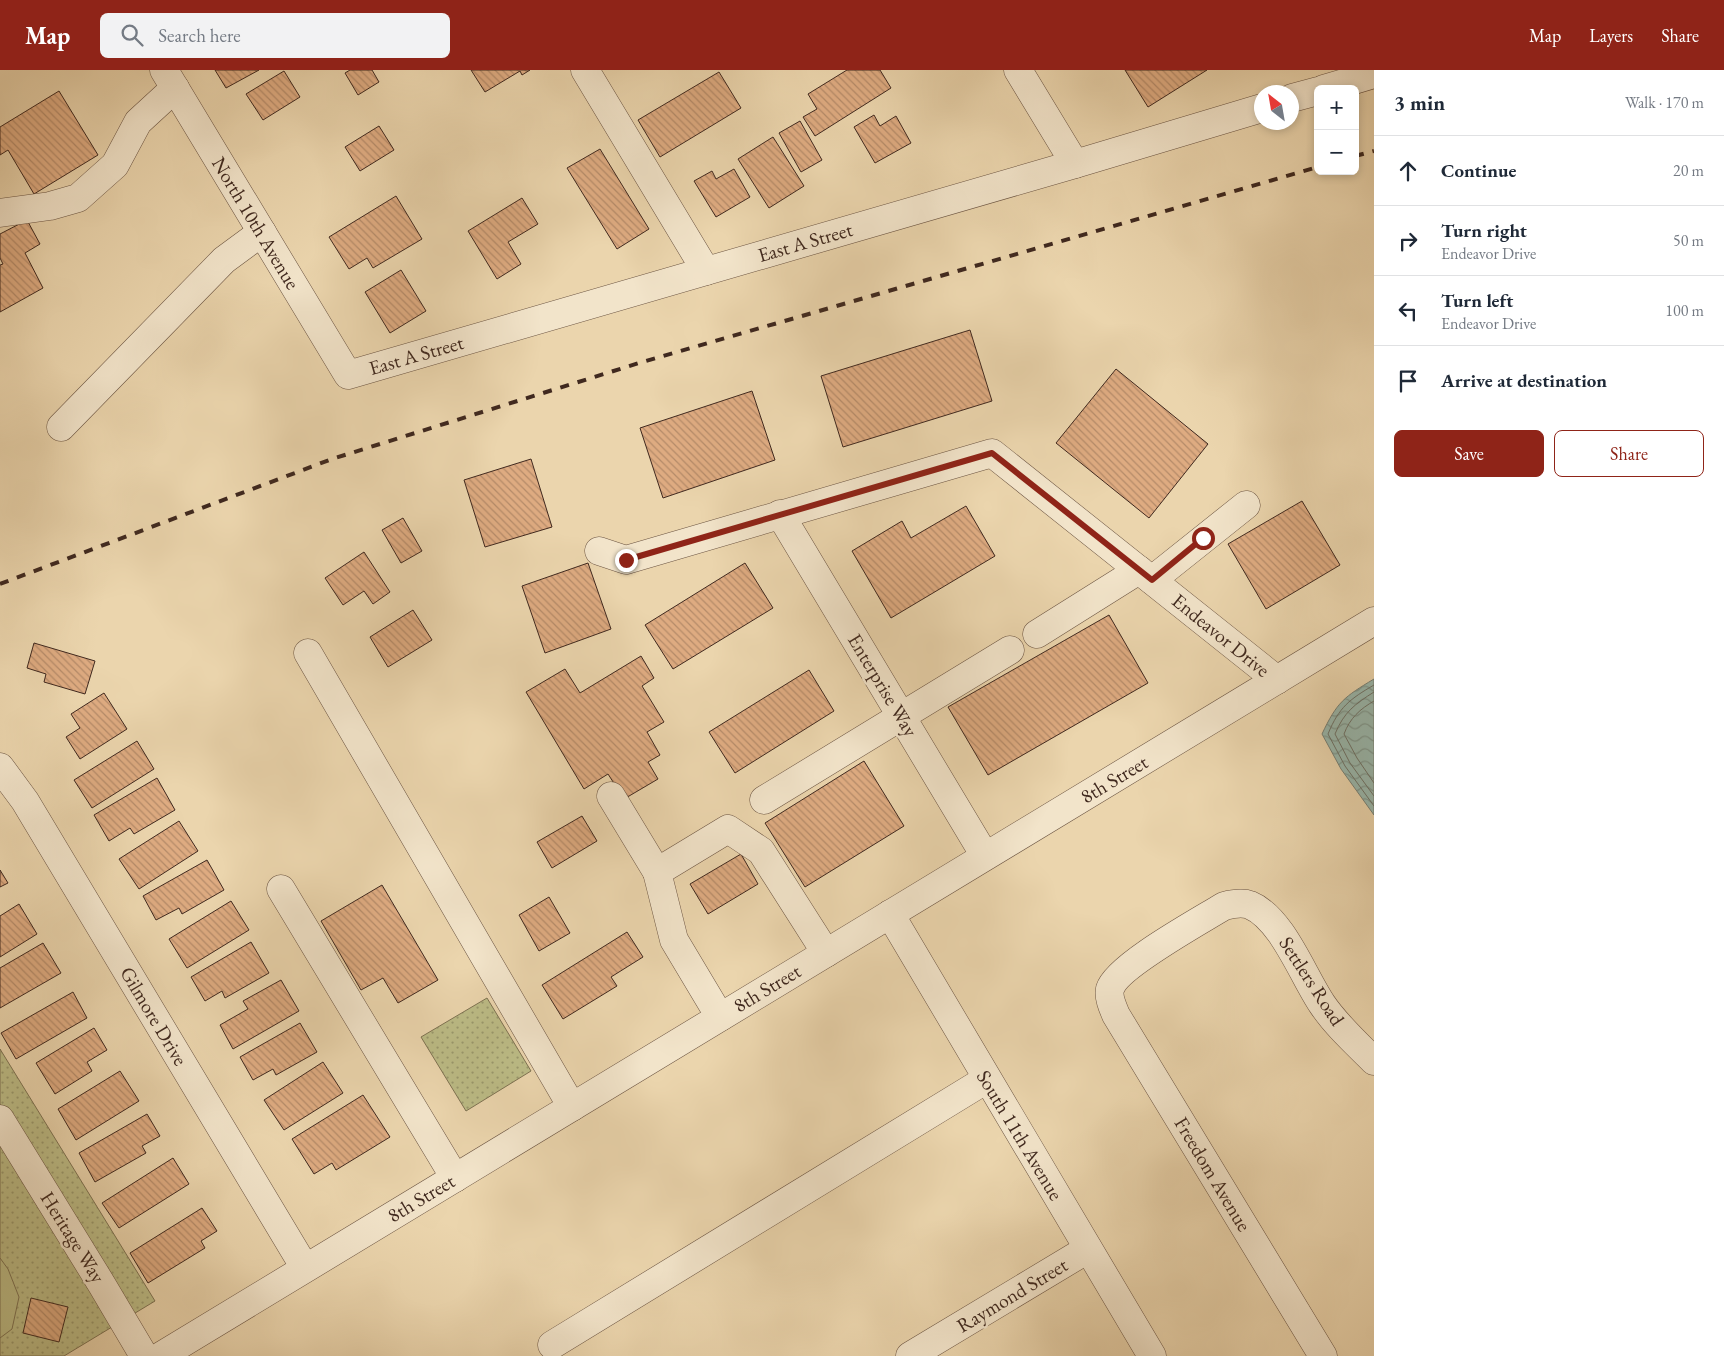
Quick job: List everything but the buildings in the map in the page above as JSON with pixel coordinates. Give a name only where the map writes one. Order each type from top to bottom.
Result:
[{"type":"street","points":[[585,70],[706,271]]},
{"type":"street","points":[[1018,70],[1075,164]]},
{"type":"street","points":[[1337,85],[1374,74]]},
{"type":"street","points":[[0,213],[50,206],[78,198],[115,165],[138,122],[170,79]]},
{"type":"street","name":"North 10th Avenue","points":[[170,79],[348,375]]},
{"type":"street","points":[[1299,96],[1314,91]]},
{"type":"street","name":"East A Street","points":[[348,375],[1254,110]]},
{"type":"street","points":[[60,427],[224,260],[262,232]]},
{"type":"street","name":"Endeavor Drive","points":[[599,551],[626,560],[992,453],[1277,680]]},
{"type":"street","points":[[1037,634],[1146,575],[1246,505]]},
{"type":"street","name":"Enterprise Way","points":[[780,514],[985,856]]},
{"type":"street","name":"8th Street","points":[[161,1356],[192,1348],[305,1268],[1374,621]]},
{"type":"street","points":[[764,800],[1010,650]]},
{"type":"street","points":[[308,653],[572,1107]]},
{"type":"street","name":"Gilmore Drive","points":[[0,767],[24,801],[305,1268]]},
{"type":"street","points":[[611,796],[657,872],[674,940],[720,1017]]},
{"type":"street","points":[[657,872],[728,829],[761,851],[826,953]]},
{"type":"street","points":[[281,889],[455,1178]]},
{"type":"street","name":"Freedom Avenue","points":[[1249,904],[1224,906],[1134,962],[1120,974],[1110,990],[1111,1003],[1116,1015],[1322,1356]]},
{"type":"street","name":"Settlers Road","points":[[1249,904],[1263,912],[1274,923],[1322,1004],[1374,1061]]},
{"type":"street","name":"South 11th Avenue","points":[[890,914],[1152,1356]]},
{"type":"street","points":[[552,1345],[987,1079]]},
{"type":"street","name":"Heritage Way","points":[[0,1119],[144,1356]]},
{"type":"street","name":"Raymond Street","points":[[910,1356],[1088,1249]]},
{"type":"green space","points":[[487,998],[531,1071],[466,1111],[421,1037]]},
{"type":"green space","points":[[0,1049],[155,1301],[64,1356],[0,1356]]},
{"type":"green space","points":[[0,1258],[8,1269],[19,1297],[12,1329],[0,1338]]},
{"type":"water","points":[[1374,679],[1374,815],[1341,769],[1322,734],[1332,714],[1342,701]]},
{"type":"railway","points":[[1359,155],[1374,151]]},
{"type":"railway","points":[[0,584],[332,459],[639,363],[1314,168]]},
{"type":"route","points":[[626,560],[992,453],[1152,580],[1203,538]]}]
